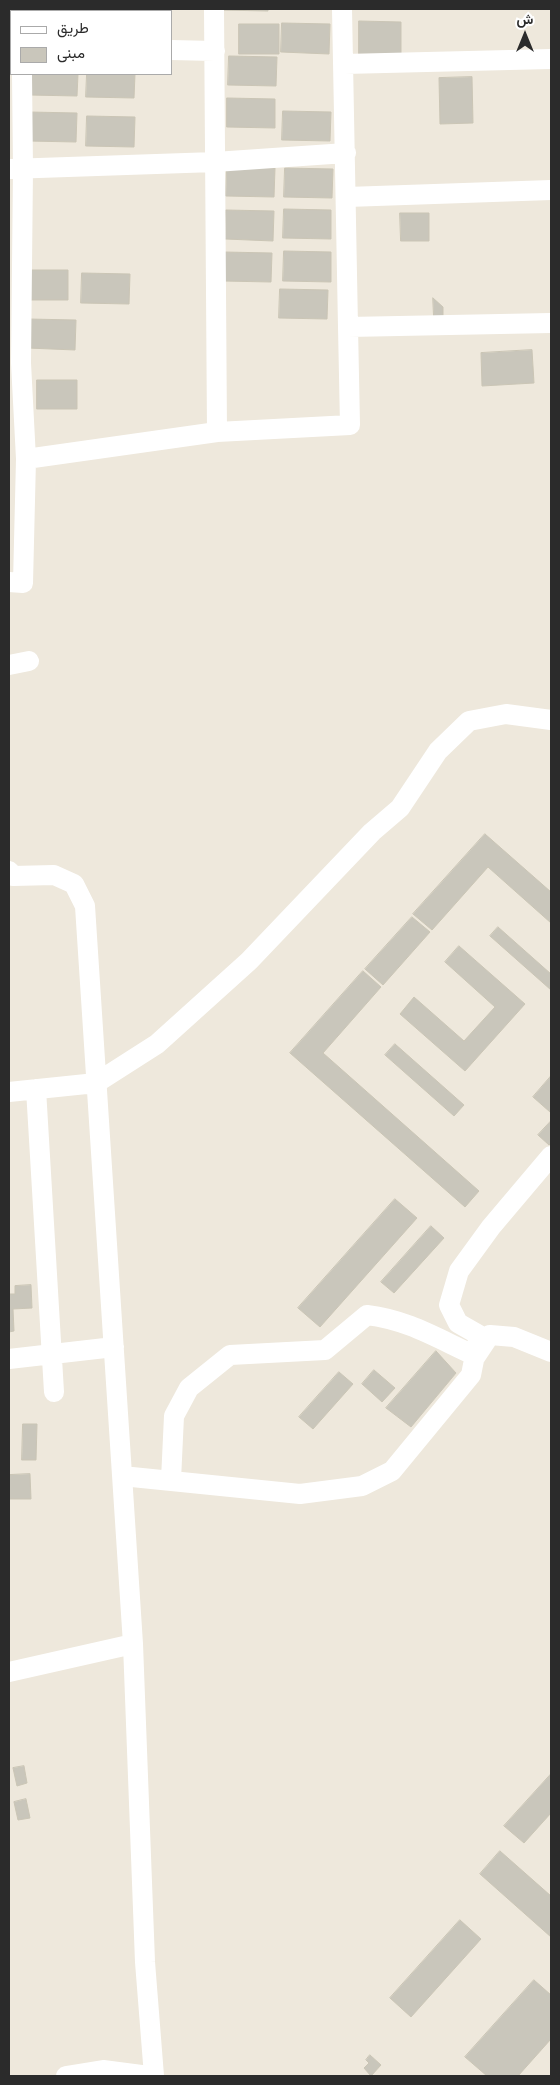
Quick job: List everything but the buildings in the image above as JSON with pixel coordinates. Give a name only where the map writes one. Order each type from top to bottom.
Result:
[{"type":"street","points":[[214,9],[217,432]]},
{"type":"street","points":[[26,460],[217,432],[350,425],[342,9]]},
{"type":"street","points":[[172,50],[215,51]]},
{"type":"street","points":[[344,64],[551,59]]},
{"type":"street","points":[[9,582],[23,583],[26,460],[15,363],[16,169],[22,75]]},
{"type":"street","points":[[16,169],[215,162],[346,153]]},
{"type":"street","points":[[346,197],[551,190]]},
{"type":"street","points":[[348,328],[551,323]]},
{"type":"street","points":[[9,665],[29,661]]},
{"type":"street","points":[[9,1092],[96,1083],[157,1044],[249,961],[372,832],[400,808],[438,751],[469,720],[506,714],[551,720]]},
{"type":"street","points":[[9,871],[13,876],[54,875],[74,884],[85,906],[133,1644],[145,1962],[154,2076]]},
{"type":"street","points":[[36,1089],[50,1354],[54,1392]]},
{"type":"street","points":[[122,1476],[300,1494],[362,1486],[392,1471],[471,1375],[479,1335],[458,1323],[449,1304],[459,1270],[491,1227],[551,1156]]},
{"type":"street","points":[[171,1480],[174,1416],[189,1388],[230,1355],[324,1350],[367,1314],[392,1318],[421,1328],[476,1356]]},
{"type":"street","points":[[476,1356],[490,1335],[514,1337],[551,1352]]},
{"type":"street","points":[[9,1359],[114,1347]]},
{"type":"street","points":[[9,1672],[133,1644]]},
{"type":"street","points":[[66,2076],[103,2070],[149,2076]]}]
